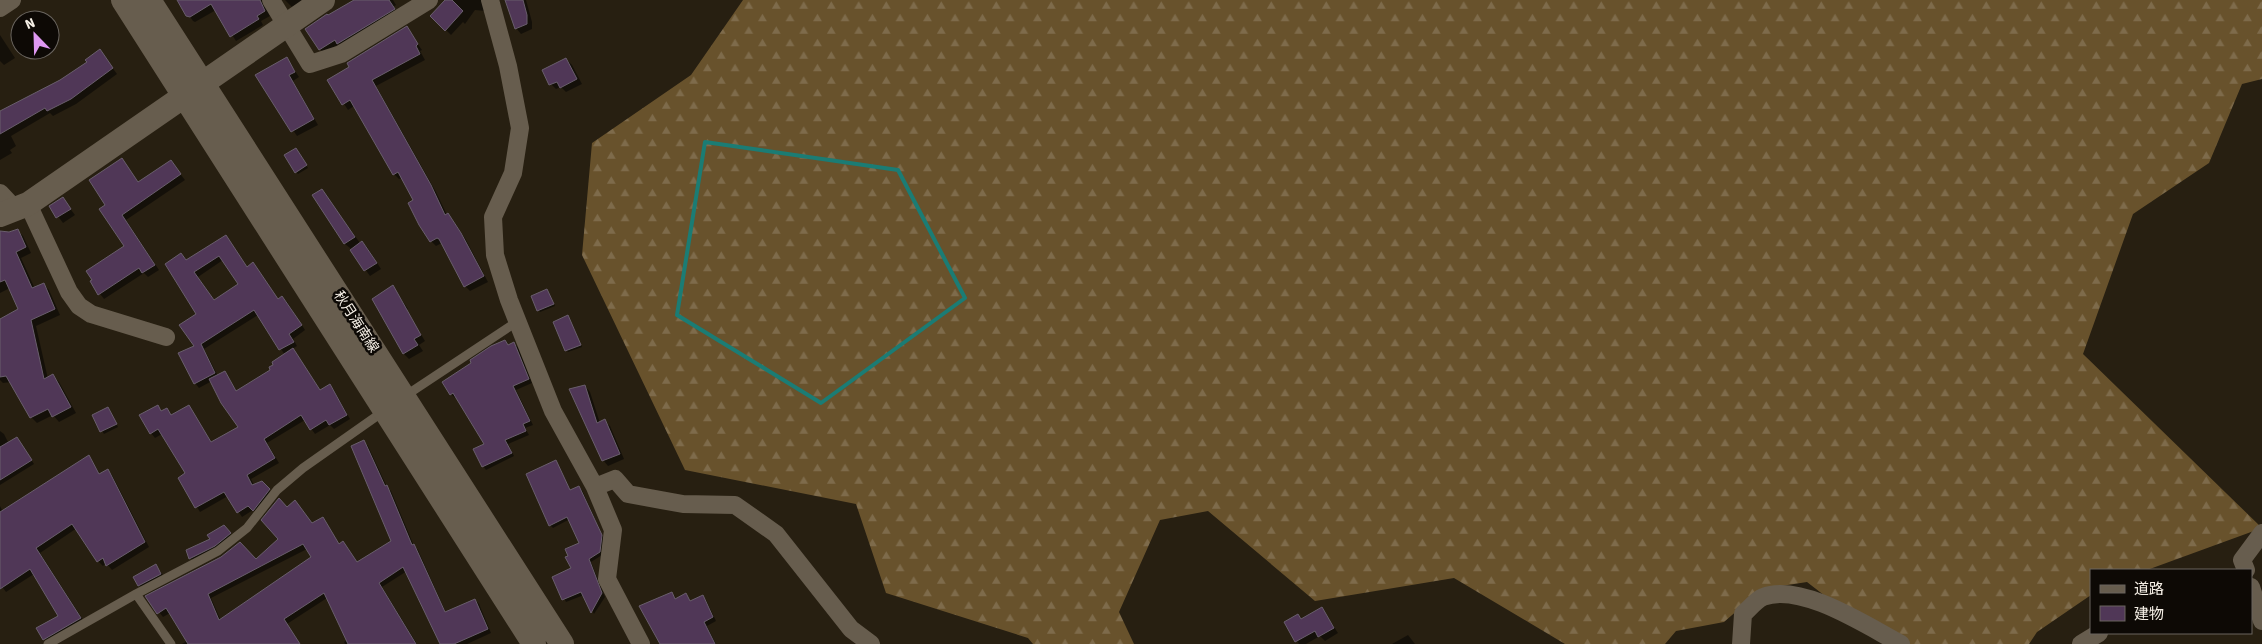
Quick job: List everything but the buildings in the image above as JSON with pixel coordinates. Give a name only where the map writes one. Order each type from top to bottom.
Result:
[{"type":"main road","name":"秋月海南線","points":[[123,0],[193,90],[395,403],[562,644]]},
{"type":"main road","name":"秋月海南線","points":[[149,0],[193,90]]},
{"type":"main road","points":[[11,205],[193,90],[323,0]]},
{"type":"main road","name":"秋月海南線","points":[[395,403],[534,644]]},
{"type":"street","points":[[0,8],[12,0]]},
{"type":"street","points":[[271,0],[310,64],[341,54],[429,0]]},
{"type":"street","points":[[490,0],[508,66],[520,128],[513,173],[493,216],[495,255],[509,300],[553,411],[595,487],[613,530],[607,579],[641,644]]},
{"type":"street","points":[[11,205],[80,306],[90,314],[166,337]]},
{"type":"street","points":[[595,487],[615,479],[628,494],[683,504],[735,505],[776,534],[851,629],[871,644]]},
{"type":"street","points":[[2246,569],[2242,560],[2262,533]]},
{"type":"street","points":[[1741,644],[1743,614],[1762,598],[1784,593],[1811,598],[1901,644]]},
{"type":"street","points":[[2252,593],[2262,621]]},
{"type":"street","points":[[2081,644],[2097,634]]},
{"type":"lane","points":[[48,644],[136,594],[218,551],[247,528],[284,484],[304,468],[395,403],[518,321]]},
{"type":"lane","points":[[136,594],[171,644]]},
{"type":"highlighted area","points":[[705,142],[898,170],[965,298],[821,403],[677,315]]},
{"type":"green space","points":[[743,0],[2262,0],[2262,79],[2242,84],[2209,163],[2133,214],[2083,354],[2262,528],[2150,569],[2090,569],[2090,596],[2037,632],[2029,644],[1887,644],[1807,582],[1762,589],[1724,622],[1676,631],[1665,644],[1565,644],[1454,578],[1315,601],[1208,511],[1160,520],[1119,612],[1134,644],[1033,644],[1028,638],[886,593],[856,504],[685,470],[582,255],[592,143],[691,75]]}]
